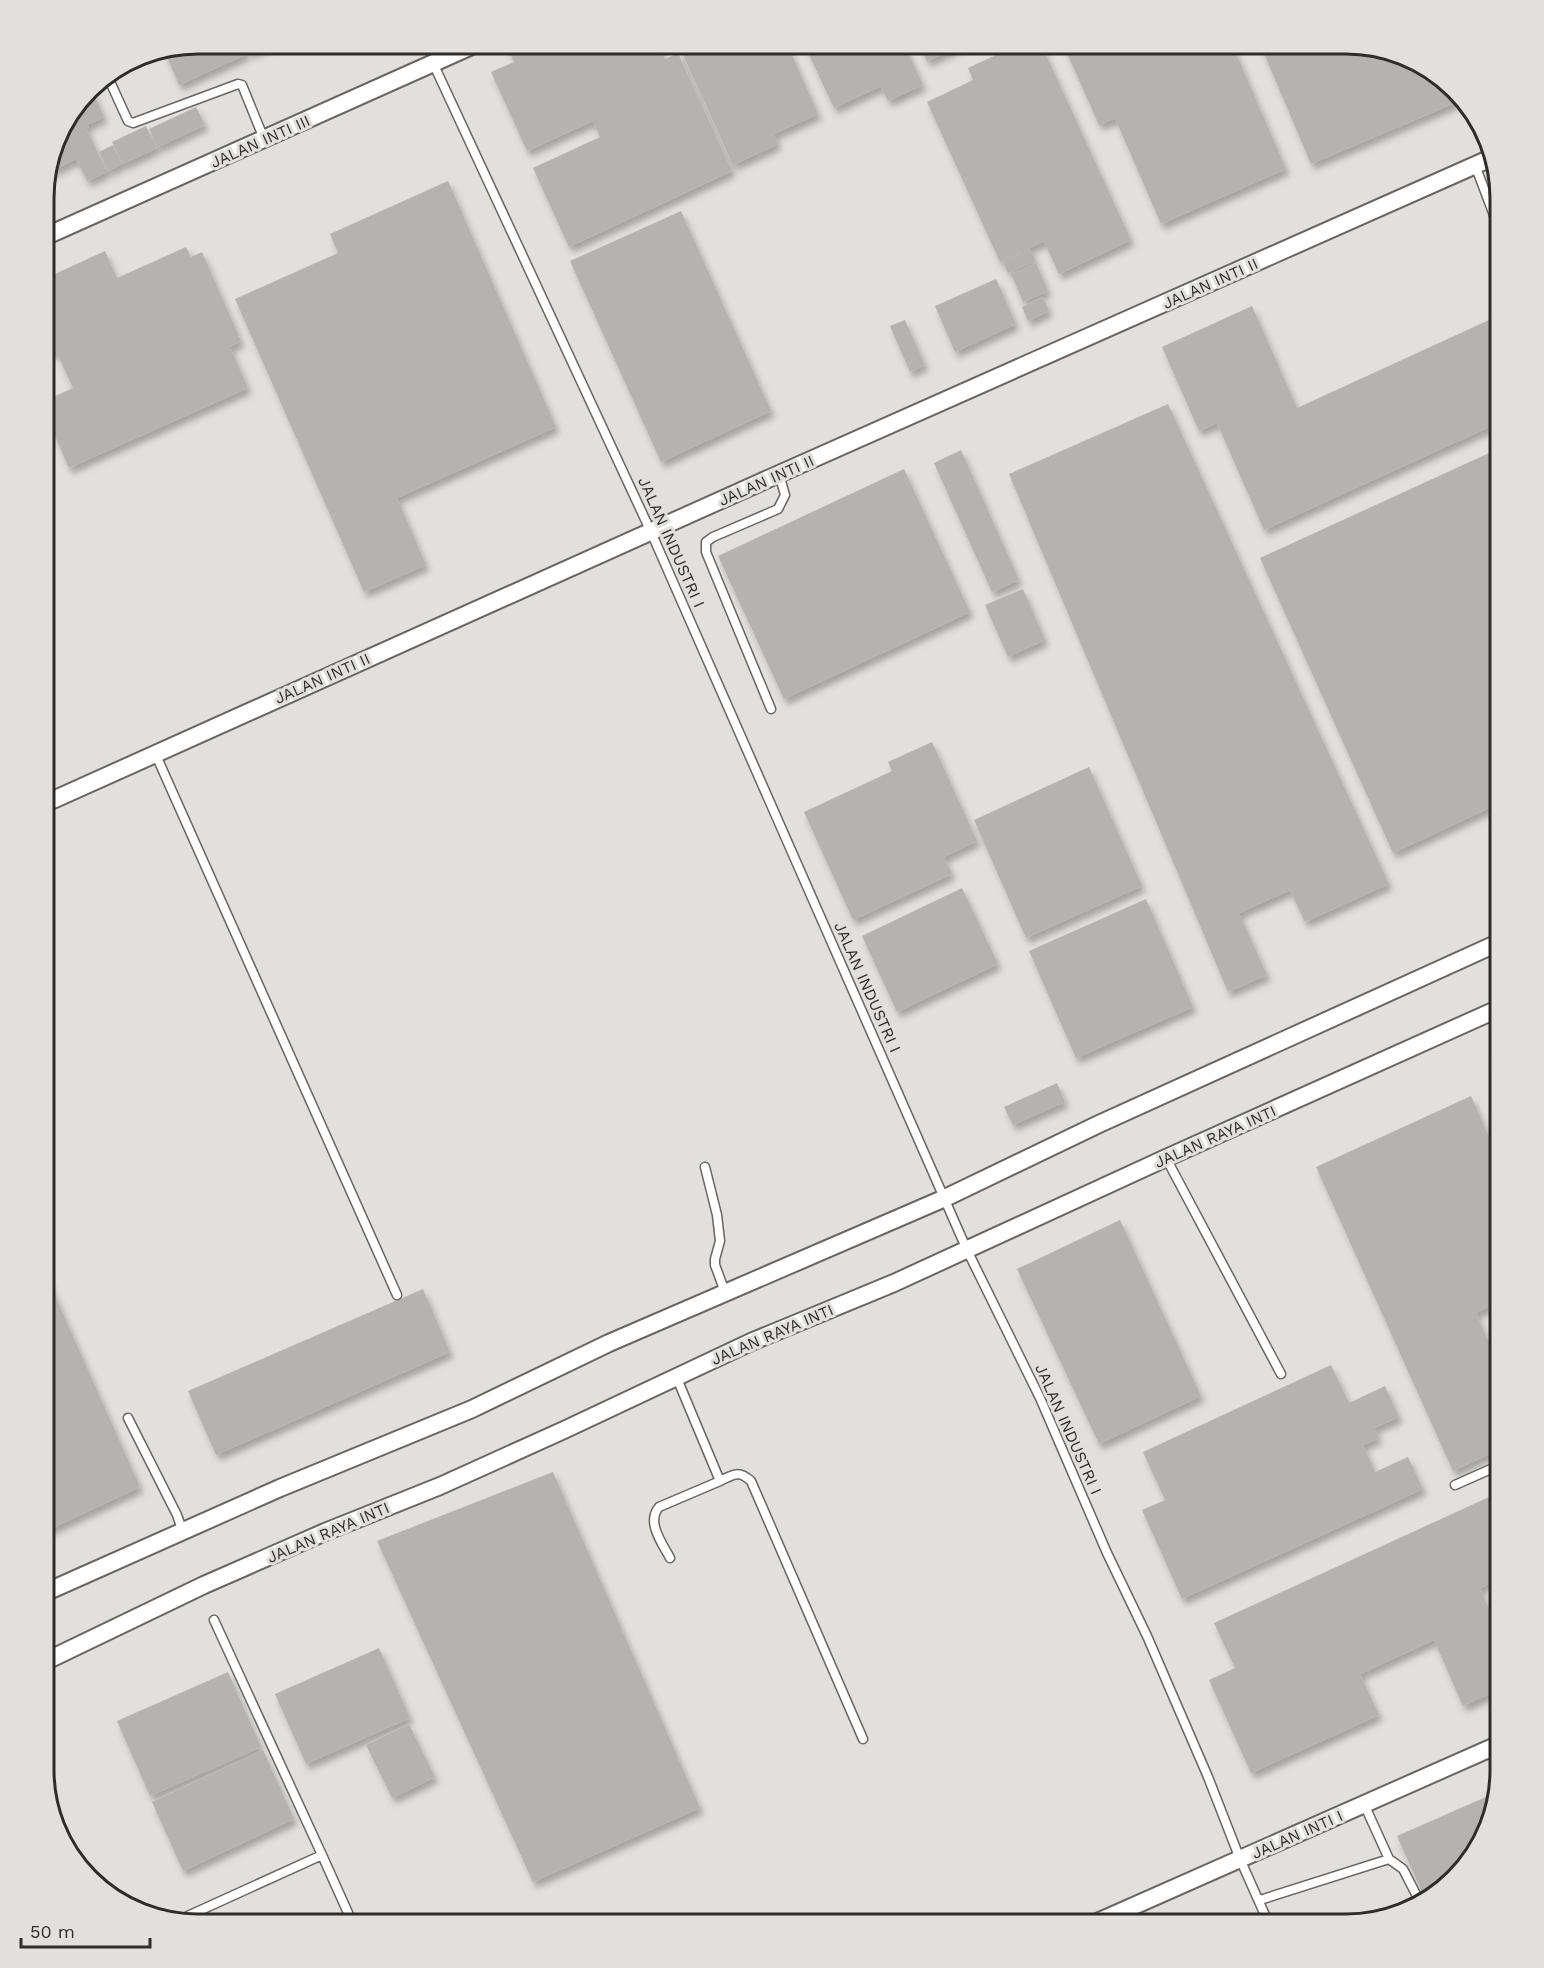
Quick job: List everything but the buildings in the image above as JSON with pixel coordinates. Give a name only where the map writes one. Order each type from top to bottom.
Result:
[{"type":"street","name":"JALAN INTI III","points":[[54,233],[453,54]]},
{"type":"street","name":"JALAN INTI II","points":[[54,799],[1482,162]]},
{"type":"street","points":[[54,1589],[280,1488],[472,1408],[609,1342],[945,1198],[1099,1124],[1490,947]]},
{"type":"street","name":"JALAN RAYA INTI","points":[[54,1657],[204,1585],[325,1532],[440,1486],[676,1376],[967,1250],[1490,1012]]},
{"type":"street","name":"JALAN INTI I","points":[[1116,1914],[1490,1748]]},
{"type":"lane","name":"JALAN INDUSTRI I","points":[[433,63],[651,532],[967,1250],[1040,1398],[1107,1553],[1147,1636],[1265,1914]]},
{"type":"lane","points":[[111,83],[128,121],[133,123],[238,84],[242,85],[264,139]]},
{"type":"lane","points":[[1482,162],[1490,191]]},
{"type":"lane","points":[[771,709],[706,552],[706,542],[778,509],[785,495],[779,474]]},
{"type":"lane","points":[[155,753],[397,1295]]},
{"type":"lane","points":[[1166,1158],[1281,1374]]},
{"type":"lane","points":[[705,1167],[717,1215],[720,1241],[715,1265],[725,1292]]},
{"type":"lane","points":[[676,1376],[720,1481]]},
{"type":"lane","points":[[128,1418],[177,1515],[183,1533]]},
{"type":"lane","points":[[1455,1485],[1490,1469]]},
{"type":"lane","points":[[670,1558],[652,1521],[654,1512],[659,1507],[734,1474],[744,1474],[751,1481],[862,1739]]},
{"type":"lane","points":[[213,1620],[349,1914]]},
{"type":"lane","points":[[1364,1804],[1389,1859],[1403,1869],[1417,1895]]},
{"type":"lane","points":[[193,1914],[322,1855]]},
{"type":"lane","points":[[1260,1900],[1389,1859]]}]
